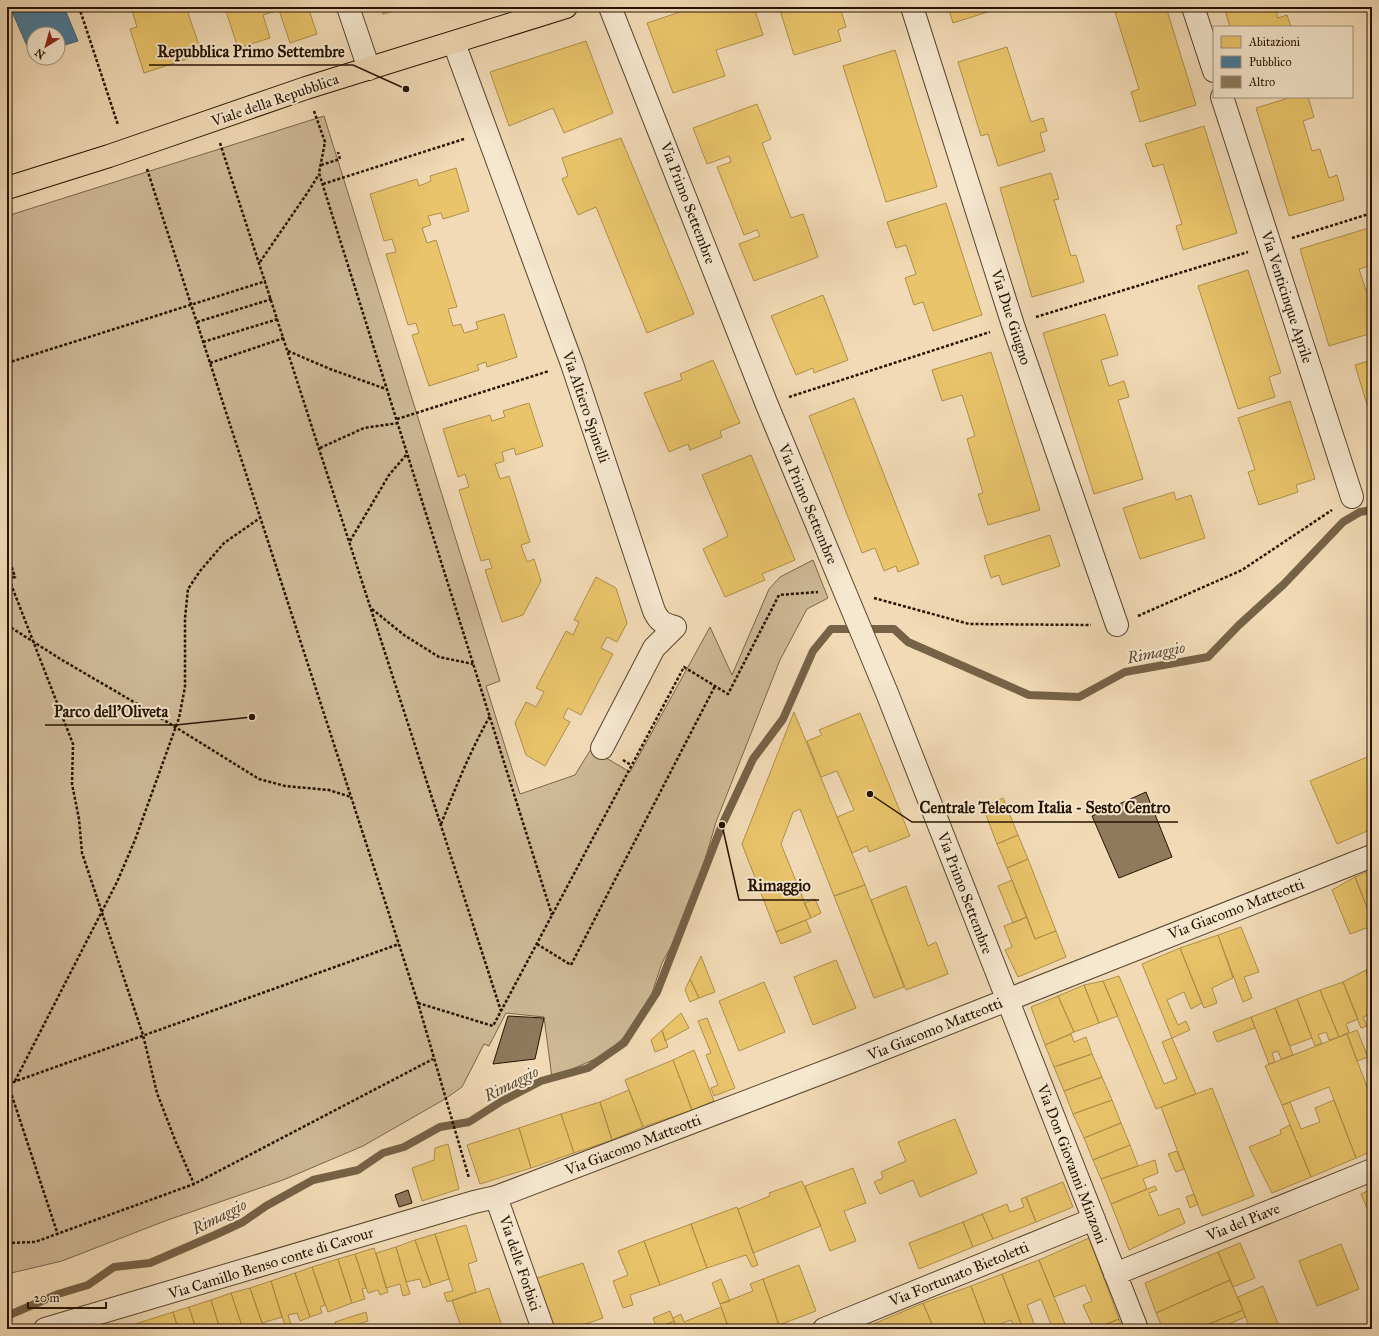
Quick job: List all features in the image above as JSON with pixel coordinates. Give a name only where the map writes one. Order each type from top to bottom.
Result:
[{"type":"main road","name":"Viale della Repubblica","points":[[7,188],[212,121],[306,88],[566,7]]},
{"type":"street","points":[[348,7],[368,69]]},
{"type":"street","name":"Via Primo Settembre","points":[[610,7],[767,405],[887,693],[1007,1000]]},
{"type":"street","name":"Via Due Giugno","points":[[912,7],[1013,325],[1117,625]]},
{"type":"street","points":[[1193,7],[1213,68]]},
{"type":"street","name":"Via Altiero Spinelli","points":[[454,43],[572,364],[654,611],[658,619],[664,624],[675,627],[654,648],[602,748]]},
{"type":"street","name":"Via Venticinque Aprile","points":[[1222,98],[1352,497]]},
{"type":"street","name":"Via Giacomo Matteotti","points":[[496,1197],[850,1062],[1372,856]]},
{"type":"street","name":"Via Don Giovanni Minzoni","points":[[1007,1000],[1137,1329]]},
{"type":"street","name":"Via del Piave","points":[[1115,1274],[1372,1170]]},
{"type":"street","name":"Via Camillo Benso conte di Cavour","points":[[45,1329],[474,1202],[496,1197]]},
{"type":"street","name":"Via delle Forbici","points":[[496,1197],[543,1329]]},
{"type":"street","name":"Via Fortunato Bietoletti","points":[[824,1329],[1094,1219]]},
{"type":"path","points":[[79,7],[118,125]]},
{"type":"path","points":[[260,262],[310,189],[319,173],[326,142],[306,88]]},
{"type":"path","points":[[212,121],[260,262],[501,1012]]},
{"type":"path","points":[[323,184],[487,132]]},
{"type":"path","points":[[320,166],[340,159],[338,152]]},
{"type":"path","points":[[146,166],[418,1003],[433,1059],[460,1142],[469,1178]]},
{"type":"path","points":[[319,173],[552,916]]},
{"type":"path","points":[[1270,245],[1372,213]]},
{"type":"path","points":[[7,363],[266,281]]},
{"type":"path","points":[[197,322],[272,299]]},
{"type":"path","points":[[203,342],[278,319]]},
{"type":"path","points":[[210,363],[284,338]]},
{"type":"path","points":[[288,350],[330,369],[386,389]]},
{"type":"path","points":[[320,448],[364,428],[398,421],[572,364]]},
{"type":"path","points":[[350,541],[389,475],[407,453]]},
{"type":"path","points":[[418,1003],[493,1026],[684,667],[728,694],[779,595],[847,599],[969,624],[1117,625],[1242,570],[1352,497]]},
{"type":"path","points":[[15,1081],[117,882],[135,840],[176,727],[184,687],[185,618],[188,589],[200,570],[219,548],[244,528],[260,518]]},
{"type":"path","points":[[7,552],[15,577],[8,579],[73,744],[72,784],[79,819],[82,853],[143,1035],[157,1093],[174,1140],[194,1184]]},
{"type":"path","points":[[371,609],[404,635],[439,657],[473,664]]},
{"type":"path","points":[[7,625],[176,727],[259,780],[285,786],[329,790],[351,797]]},
{"type":"path","points":[[537,944],[571,965],[715,686]]},
{"type":"path","points":[[441,824],[461,774],[490,716]]},
{"type":"path","points":[[58,1235],[7,1082],[15,1081],[399,944]]},
{"type":"path","points":[[7,1243],[35,1242],[58,1235],[194,1184],[433,1059]]},
{"type":"shaded area","points":[[324,116],[500,681],[486,686],[520,794],[575,775],[591,749],[630,772],[710,627],[732,675],[769,589],[780,577],[813,560],[828,598],[807,609],[780,660],[716,822],[690,911],[662,963],[643,1020],[604,1055],[552,1078],[544,1017],[506,1013],[489,1046],[484,1044],[462,1087],[445,1099],[363,1146],[283,1180],[165,1221],[62,1261],[7,1274],[7,216]]},
{"type":"building: Abitazioni","points":[[131,7],[186,7],[202,54],[144,73],[130,29],[137,27]]},
{"type":"building: Abitazioni","points":[[308,7],[317,34],[290,43],[279,10],[263,15],[270,38],[238,48],[225,8]]},
{"type":"building: Abitazioni","points":[[381,7],[409,7],[383,14]]},
{"type":"building: Abitazioni","points":[[695,7],[754,7],[763,35],[716,50],[725,76],[673,93],[647,23]]},
{"type":"building: Abitazioni","points":[[779,7],[840,7],[846,27],[838,30],[841,41],[794,55]]},
{"type":"building: Abitazioni","points":[[948,7],[1003,7],[953,23]]},
{"type":"building: Abitazioni","points":[[1131,7],[1166,7],[1196,105],[1140,122],[1131,92],[1139,89],[1115,12]]},
{"type":"building: Abitazioni","points":[[1224,7],[1275,7],[1278,18],[1287,15],[1291,26],[1230,26]]},
{"type":"building: Abitazioni","points":[[586,41],[613,113],[564,133],[553,108],[509,126],[490,72]]},
{"type":"building: Abitazioni","points":[[1007,47],[1031,122],[1043,118],[1047,131],[1040,133],[1045,151],[998,166],[988,134],[981,136],[958,62]]},
{"type":"building: Abitazioni","points":[[895,50],[937,187],[886,202],[843,66]]},
{"type":"building: Abitazioni","points":[[1289,98],[1308,98],[1314,117],[1303,121],[1312,151],[1320,149],[1329,178],[1337,175],[1344,200],[1289,216],[1256,108]]},
{"type":"building: Abitazioni","points":[[757,104],[771,139],[762,143],[791,218],[803,214],[818,257],[754,281],[739,244],[760,236],[757,230],[744,235],[717,167],[731,162],[729,156],[707,164],[693,128]]},
{"type":"building: Abitazioni","points":[[1204,126],[1237,233],[1183,250],[1176,226],[1182,224],[1163,164],[1153,167],[1145,144]]},
{"type":"building: Abitazioni","points":[[621,138],[694,314],[647,333],[596,207],[578,215],[562,179],[568,176],[562,158]]},
{"type":"building: Abitazioni","points":[[456,168],[469,211],[443,219],[441,213],[428,216],[431,225],[422,228],[427,243],[436,240],[457,307],[448,309],[453,326],[461,324],[464,333],[478,329],[476,322],[504,314],[517,357],[487,367],[486,362],[477,365],[479,370],[429,386],[412,335],[419,333],[416,323],[408,325],[386,254],[396,252],[392,239],[384,241],[370,194],[417,179],[419,186],[431,181],[430,176]]},
{"type":"building: Abitazioni","points":[[1051,173],[1059,199],[1054,200],[1071,256],[1076,255],[1084,282],[1032,297],[1000,188]]},
{"type":"building: Abitazioni","points":[[946,203],[982,315],[933,331],[923,302],[914,305],[905,278],[916,274],[906,245],[896,248],[887,222]]},
{"type":"building: Abitazioni","points":[[1372,227],[1372,265],[1359,269],[1369,300],[1372,299],[1372,333],[1329,346],[1300,249]]},
{"type":"building: Abitazioni","points":[[1248,270],[1281,373],[1269,377],[1275,397],[1238,409],[1198,286]]},
{"type":"building: Abitazioni","points":[[823,295],[848,360],[814,373],[813,368],[796,375],[771,316]]},
{"type":"building: Abitazioni","points":[[1105,314],[1118,355],[1101,360],[1109,386],[1124,381],[1129,397],[1118,400],[1143,479],[1094,494],[1043,333]]},
{"type":"building: Abitazioni","points":[[991,352],[1040,510],[988,525],[978,494],[983,493],[967,439],[975,436],[962,395],[942,401],[932,370]]},
{"type":"building: Abitazioni","points":[[713,360],[740,423],[720,431],[722,437],[690,450],[688,444],[669,452],[644,393],[682,380],[680,374]]},
{"type":"building: Abitazioni","points":[[1372,360],[1372,407],[1368,408],[1355,365]]},
{"type":"building: Abitazioni","points":[[854,398],[919,564],[898,572],[896,566],[884,571],[875,548],[862,553],[809,416]]},
{"type":"building: Abitazioni","points":[[1290,401],[1315,479],[1296,485],[1298,492],[1259,505],[1248,472],[1255,470],[1238,418]]},
{"type":"building: Abitazioni","points":[[529,403],[543,446],[516,455],[514,448],[502,452],[504,461],[495,464],[500,479],[509,476],[530,542],[521,545],[527,562],[534,559],[541,581],[523,615],[502,622],[485,570],[492,568],[489,559],[481,561],[459,490],[469,487],[465,474],[458,477],[443,429],[490,415],[492,421],[505,417],[503,411]]},
{"type":"building: Abitazioni","points":[[751,455],[795,560],[762,574],[765,580],[725,597],[703,549],[728,536],[702,475]]},
{"type":"building: Abitazioni","points":[[1174,492],[1176,500],[1191,495],[1205,538],[1140,559],[1123,508]]},
{"type":"building: Abitazioni","points":[[1050,535],[1060,566],[1002,585],[999,575],[991,578],[984,556]]},
{"type":"building: Abitazioni","points":[[596,577],[616,588],[627,623],[617,642],[607,637],[601,648],[613,654],[581,715],[568,708],[563,718],[570,722],[545,766],[526,755],[515,723],[526,702],[536,707],[544,692],[536,688],[566,631],[573,635],[579,622],[574,620]]},
{"type":"building: Abitazioni","points":[[794,712],[865,885],[834,896],[800,809],[793,812],[781,844],[811,918],[776,932],[742,844]]},
{"type":"building: Abitazioni","points":[[860,713],[910,836],[869,852],[867,846],[852,853],[837,817],[854,810],[837,771],[821,777],[807,741],[822,735],[819,730]]},
{"type":"building: Abitazioni","points":[[1372,755],[1372,829],[1337,844],[1310,781]]},
{"type":"building: Abitazioni","points":[[1003,798],[1018,835],[997,844],[983,807]]},
{"type":"building: Abitazioni","points":[[1018,835],[1028,859],[1007,868],[997,844]]},
{"type":"building: Abitazioni","points":[[1028,859],[1056,931],[1035,939],[1007,868]]},
{"type":"building: Abitazioni","points":[[1372,870],[1372,920],[1355,877]]},
{"type":"building: Abitazioni","points":[[1355,877],[1372,920],[1372,926],[1350,934],[1332,890]]},
{"type":"building: Abitazioni","points":[[1012,880],[1027,917],[1013,923],[998,886]]},
{"type":"building: Abitazioni","points":[[865,885],[904,987],[874,998],[834,896]]},
{"type":"building: Abitazioni","points":[[906,886],[928,946],[936,942],[948,974],[906,990],[871,900]]},
{"type":"building: Abitazioni","points":[[815,899],[821,913],[811,918],[804,903]]},
{"type":"building: Abitazioni","points":[[1027,917],[1035,939],[1056,931],[1066,957],[1018,977],[1005,950],[1012,947],[1004,926]]},
{"type":"building: Abitazioni","points":[[806,920],[811,932],[781,944],[776,932]]},
{"type":"building: Abitazioni","points":[[1241,927],[1259,972],[1244,977],[1252,998],[1243,1002],[1218,935]]},
{"type":"building: Abitazioni","points":[[1218,935],[1233,978],[1212,988],[1217,1003],[1204,1008],[1180,948]]},
{"type":"building: Abitazioni","points":[[1180,948],[1202,1003],[1191,1009],[1184,992],[1167,1000],[1178,1025],[1186,1021],[1190,1030],[1172,1038],[1142,964]]},
{"type":"building: Abitazioni","points":[[701,956],[715,992],[699,998],[690,979]]},
{"type":"building: Abitazioni","points":[[836,960],[856,1008],[813,1025],[794,977]]},
{"type":"building: Abitazioni","points":[[1372,967],[1372,989],[1366,970]]},
{"type":"building: Abitazioni","points":[[1366,970],[1372,989],[1372,1018],[1369,1019],[1368,1015],[1363,1017],[1367,1026],[1361,1028],[1343,982]]},
{"type":"building: Abitazioni","points":[[1119,976],[1164,1084],[1177,1079],[1162,1042],[1172,1038],[1196,1094],[1156,1109],[1103,981]]},
{"type":"building: Abitazioni","points":[[690,979],[699,998],[690,1002],[685,990]]},
{"type":"building: Abitazioni","points":[[1103,981],[1118,1016],[1099,1023],[1084,985]]},
{"type":"building: Abitazioni","points":[[764,982],[785,1032],[739,1051],[719,1001]]},
{"type":"building: Abitazioni","points":[[1343,982],[1358,1019],[1346,1024],[1349,1032],[1339,1037],[1320,990]]},
{"type":"building: Abitazioni","points":[[1084,985],[1099,1023],[1074,1032],[1058,996]]},
{"type":"building: Abitazioni","points":[[1320,990],[1339,1037],[1329,1040],[1326,1032],[1318,1035],[1322,1043],[1315,1046],[1297,999]]},
{"type":"building: Abitazioni","points":[[1058,996],[1074,1032],[1045,1045],[1031,1007]]},
{"type":"building: Abitazioni","points":[[1297,999],[1312,1038],[1290,1046],[1275,1008]]},
{"type":"building: Abitazioni","points":[[1275,1008],[1293,1055],[1281,1059],[1278,1051],[1272,1053],[1275,1062],[1269,1064],[1251,1017]]},
{"type":"building: Abitazioni","points":[[681,1013],[689,1028],[665,1041],[662,1030]]},
{"type":"building: Abitazioni","points":[[1251,1017],[1255,1028],[1217,1042],[1213,1032]]},
{"type":"building: Abitazioni","points":[[707,1018],[735,1088],[714,1096],[711,1088],[718,1085],[706,1055],[711,1053],[698,1021]]},
{"type":"building: Abitazioni","points":[[662,1030],[668,1047],[655,1052],[651,1040]]},
{"type":"building: Abitazioni","points":[[1357,1030],[1368,1057],[1357,1061],[1347,1034]]},
{"type":"building: Abitazioni","points":[[1071,1034],[1074,1042],[1086,1037],[1092,1054],[1054,1067],[1045,1045]]},
{"type":"building: Abitazioni","points":[[1347,1034],[1372,1100],[1372,1151],[1356,1158],[1329,1087],[1282,1105],[1265,1066]]},
{"type":"building: Abitazioni","points":[[694,1050],[714,1101],[692,1110],[673,1060]]},
{"type":"building: Abitazioni","points":[[1092,1054],[1102,1077],[1064,1091],[1054,1067]]},
{"type":"building: Abitazioni","points":[[673,1060],[692,1110],[643,1127],[625,1080]]},
{"type":"building: Abitazioni","points":[[1102,1077],[1112,1100],[1073,1114],[1064,1091]]},
{"type":"building: Abitazioni","points":[[1212,1088],[1254,1196],[1202,1216],[1161,1107]]},
{"type":"building: Abitazioni","points":[[629,1090],[643,1127],[612,1140],[600,1102]]},
{"type":"building: Abitazioni","points":[[1112,1100],[1121,1123],[1084,1138],[1073,1114]]},
{"type":"building: Abitazioni","points":[[1334,1100],[1356,1158],[1311,1177],[1282,1105],[1290,1102],[1301,1129],[1320,1122],[1315,1108]]},
{"type":"building: Abitazioni","points":[[600,1102],[612,1140],[574,1153],[561,1114]]},
{"type":"building: Abitazioni","points":[[561,1114],[574,1153],[531,1168],[519,1128]]},
{"type":"building: Abitazioni","points":[[955,1119],[977,1173],[920,1197],[913,1180],[880,1194],[874,1182],[883,1178],[881,1172],[906,1161],[898,1142]]},
{"type":"building: Abitazioni","points":[[1121,1123],[1130,1145],[1093,1160],[1084,1138]]},
{"type":"building: Abitazioni","points":[[1290,1125],[1311,1177],[1272,1193],[1249,1147],[1281,1134],[1280,1130]]},
{"type":"building: Abitazioni","points":[[519,1128],[531,1168],[480,1184],[467,1145]]},
{"type":"building: Abitazioni","points":[[448,1144],[459,1189],[422,1201],[412,1168],[434,1160],[435,1148]]},
{"type":"building: Abitazioni","points":[[1130,1145],[1138,1166],[1101,1179],[1093,1160]]},
{"type":"building: Abitazioni","points":[[1177,1151],[1184,1169],[1176,1172],[1168,1154]]},
{"type":"building: Abitazioni","points":[[1155,1160],[1158,1173],[1143,1179],[1147,1189],[1111,1204],[1101,1179]]},
{"type":"building: Abitazioni","points":[[853,1168],[866,1203],[844,1211],[856,1241],[830,1251],[805,1186]]},
{"type":"building: Abitazioni","points":[[802,1181],[821,1226],[753,1253],[738,1209],[770,1196],[769,1193]]},
{"type":"building: Abitazioni","points":[[1063,1182],[1073,1207],[1036,1222],[1026,1197]]},
{"type":"building: Abitazioni","points":[[1155,1186],[1157,1190],[1149,1193],[1159,1216],[1179,1208],[1185,1223],[1129,1250],[1111,1204]]},
{"type":"building: Abitazioni","points":[[1372,1189],[1372,1220],[1361,1194]]},
{"type":"building: Abitazioni","points":[[1194,1194],[1198,1204],[1190,1208],[1186,1197]]},
{"type":"building: Abitazioni","points":[[1026,1197],[1036,1222],[993,1239],[982,1214],[1007,1204],[1010,1212],[1024,1207],[1021,1199]]},
{"type":"building: Abitazioni","points":[[737,1207],[758,1265],[752,1267],[746,1255],[707,1268],[691,1224]]},
{"type":"building: Abitazioni","points":[[982,1214],[993,1239],[973,1247],[963,1222]]},
{"type":"building: Abitazioni","points":[[963,1222],[973,1247],[919,1269],[909,1243]]},
{"type":"building: Abitazioni","points":[[691,1224],[707,1268],[660,1285],[644,1241]]},
{"type":"building: Abitazioni","points":[[466,1225],[477,1261],[468,1264],[476,1292],[447,1302],[444,1293],[453,1291],[435,1234]]},
{"type":"building: Abitazioni","points":[[435,1234],[449,1279],[431,1285],[415,1240]]},
{"type":"building: Abitazioni","points":[[1089,1238],[1119,1319],[1094,1329],[1083,1305],[1092,1301],[1085,1285],[1054,1297],[1039,1260]]},
{"type":"building: Abitazioni","points":[[415,1240],[431,1285],[423,1288],[420,1279],[406,1282],[396,1247]]},
{"type":"building: Abitazioni","points":[[644,1241],[660,1285],[630,1295],[633,1305],[623,1308],[613,1281],[628,1275],[618,1251]]},
{"type":"building: Abitazioni","points":[[1240,1243],[1255,1278],[1233,1287],[1218,1252]]},
{"type":"building: Abitazioni","points":[[1341,1244],[1359,1289],[1317,1306],[1299,1261]]},
{"type":"building: Abitazioni","points":[[396,1247],[410,1294],[403,1296],[400,1284],[386,1288],[376,1253]]},
{"type":"building: Abitazioni","points":[[374,1248],[388,1292],[380,1295],[378,1290],[368,1293],[355,1254]]},
{"type":"building: Abitazioni","points":[[1218,1252],[1230,1280],[1156,1313],[1145,1283]]},
{"type":"building: Abitazioni","points":[[355,1254],[366,1288],[362,1289],[365,1299],[352,1303],[338,1259]]},
{"type":"building: Abitazioni","points":[[338,1259],[352,1303],[328,1312],[312,1267]]},
{"type":"building: Abitazioni","points":[[1039,1260],[1067,1329],[1047,1329],[1052,1327],[1041,1299],[1027,1305],[1036,1329],[1023,1329],[1002,1274]]},
{"type":"building: Abitazioni","points":[[583,1263],[603,1318],[571,1329],[549,1329],[531,1280]]},
{"type":"building: Abitazioni","points":[[799,1265],[816,1311],[779,1325],[763,1279]]},
{"type":"building: Abitazioni","points":[[312,1267],[325,1305],[320,1307],[322,1313],[310,1317],[295,1273]]},
{"type":"building: Abitazioni","points":[[295,1273],[310,1317],[300,1321],[297,1313],[288,1315],[292,1327],[286,1329],[271,1281]]},
{"type":"building: Abitazioni","points":[[1002,1274],[1023,1329],[1015,1329],[1011,1320],[987,1329],[971,1286]]},
{"type":"building: Abitazioni","points":[[721,1279],[730,1301],[720,1304],[712,1283]]},
{"type":"building: Abitazioni","points":[[763,1279],[779,1325],[770,1329],[729,1329],[720,1304],[753,1291],[750,1284]]},
{"type":"building: Abitazioni","points":[[1230,1280],[1243,1310],[1197,1329],[1163,1329],[1156,1313]]},
{"type":"building: Abitazioni","points":[[271,1281],[282,1317],[262,1323],[250,1288]]},
{"type":"building: Abitazioni","points":[[971,1286],[987,1329],[934,1329],[923,1303]]},
{"type":"building: Abitazioni","points":[[1263,1286],[1280,1329],[1250,1329],[1238,1297]]},
{"type":"building: Abitazioni","points":[[250,1288],[264,1329],[256,1329],[255,1325],[243,1329],[231,1293]]},
{"type":"building: Abitazioni","points":[[489,1288],[503,1329],[462,1329],[452,1301]]},
{"type":"building: Abitazioni","points":[[231,1293],[243,1329],[220,1329],[211,1300]]},
{"type":"building: Abitazioni","points":[[211,1300],[220,1329],[196,1329],[189,1307]]},
{"type":"building: Abitazioni","points":[[923,1303],[934,1329],[864,1328]]},
{"type":"building: Abitazioni","points":[[189,1307],[196,1329],[178,1329],[173,1312]]},
{"type":"building: Abitazioni","points":[[721,1307],[729,1329],[677,1329],[673,1318],[681,1314],[684,1322]]},
{"type":"building: Abitazioni","points":[[1243,1310],[1245,1317],[1229,1324],[1231,1329],[1197,1329]]},
{"type":"building: Abitazioni","points":[[670,1311],[674,1321],[657,1328],[653,1318]]},
{"type":"building: Abitazioni","points":[[173,1312],[178,1329],[130,1329],[129,1326]]},
{"type":"building: Abitazioni","points":[[366,1312],[368,1321],[343,1329],[337,1329],[335,1322]]},
{"type":"building: Abitazioni","points":[[1119,1319],[1123,1329],[1094,1329]]},
{"type":"building: Abitazioni","points":[[674,1321],[677,1329],[654,1329],[657,1328]]},
{"type":"building: Pubblico","points":[[10,7],[64,7],[78,41],[66,45],[66,26],[26,26],[26,44]]},
{"type":"building: Altro","points":[[1146,792],[1172,857],[1119,878],[1092,816]]},
{"type":"building: Altro","points":[[508,1016],[544,1018],[535,1059],[493,1064]]},
{"type":"building: Altro","points":[[408,1190],[412,1203],[399,1207],[395,1195]]},
{"type":"waterway","name":"Rimaggio","points":[[7,1316],[58,1294],[88,1285],[114,1267],[150,1263],[215,1235],[243,1222],[266,1206],[313,1180],[358,1170],[383,1153],[404,1147],[440,1127],[469,1122],[502,1101],[541,1081],[588,1068],[624,1043],[657,992],[722,825],[753,759],[783,719],[813,651],[831,629],[894,629],[908,642],[1029,695],[1079,697],[1125,672],[1208,657],[1239,625],[1284,584],[1343,522],[1360,512],[1372,510]]},
{"type":"place","name":"Repubblica Primo Settembre","points":[[406,89]]},
{"type":"place","name":"Parco dell'Oliveta","points":[[252,717]]},
{"type":"place","name":"Centrale Telecom Italia - Sesto Centro","points":[[870,794]]},
{"type":"place","name":"Rimaggio","points":[[722,825]]}]
